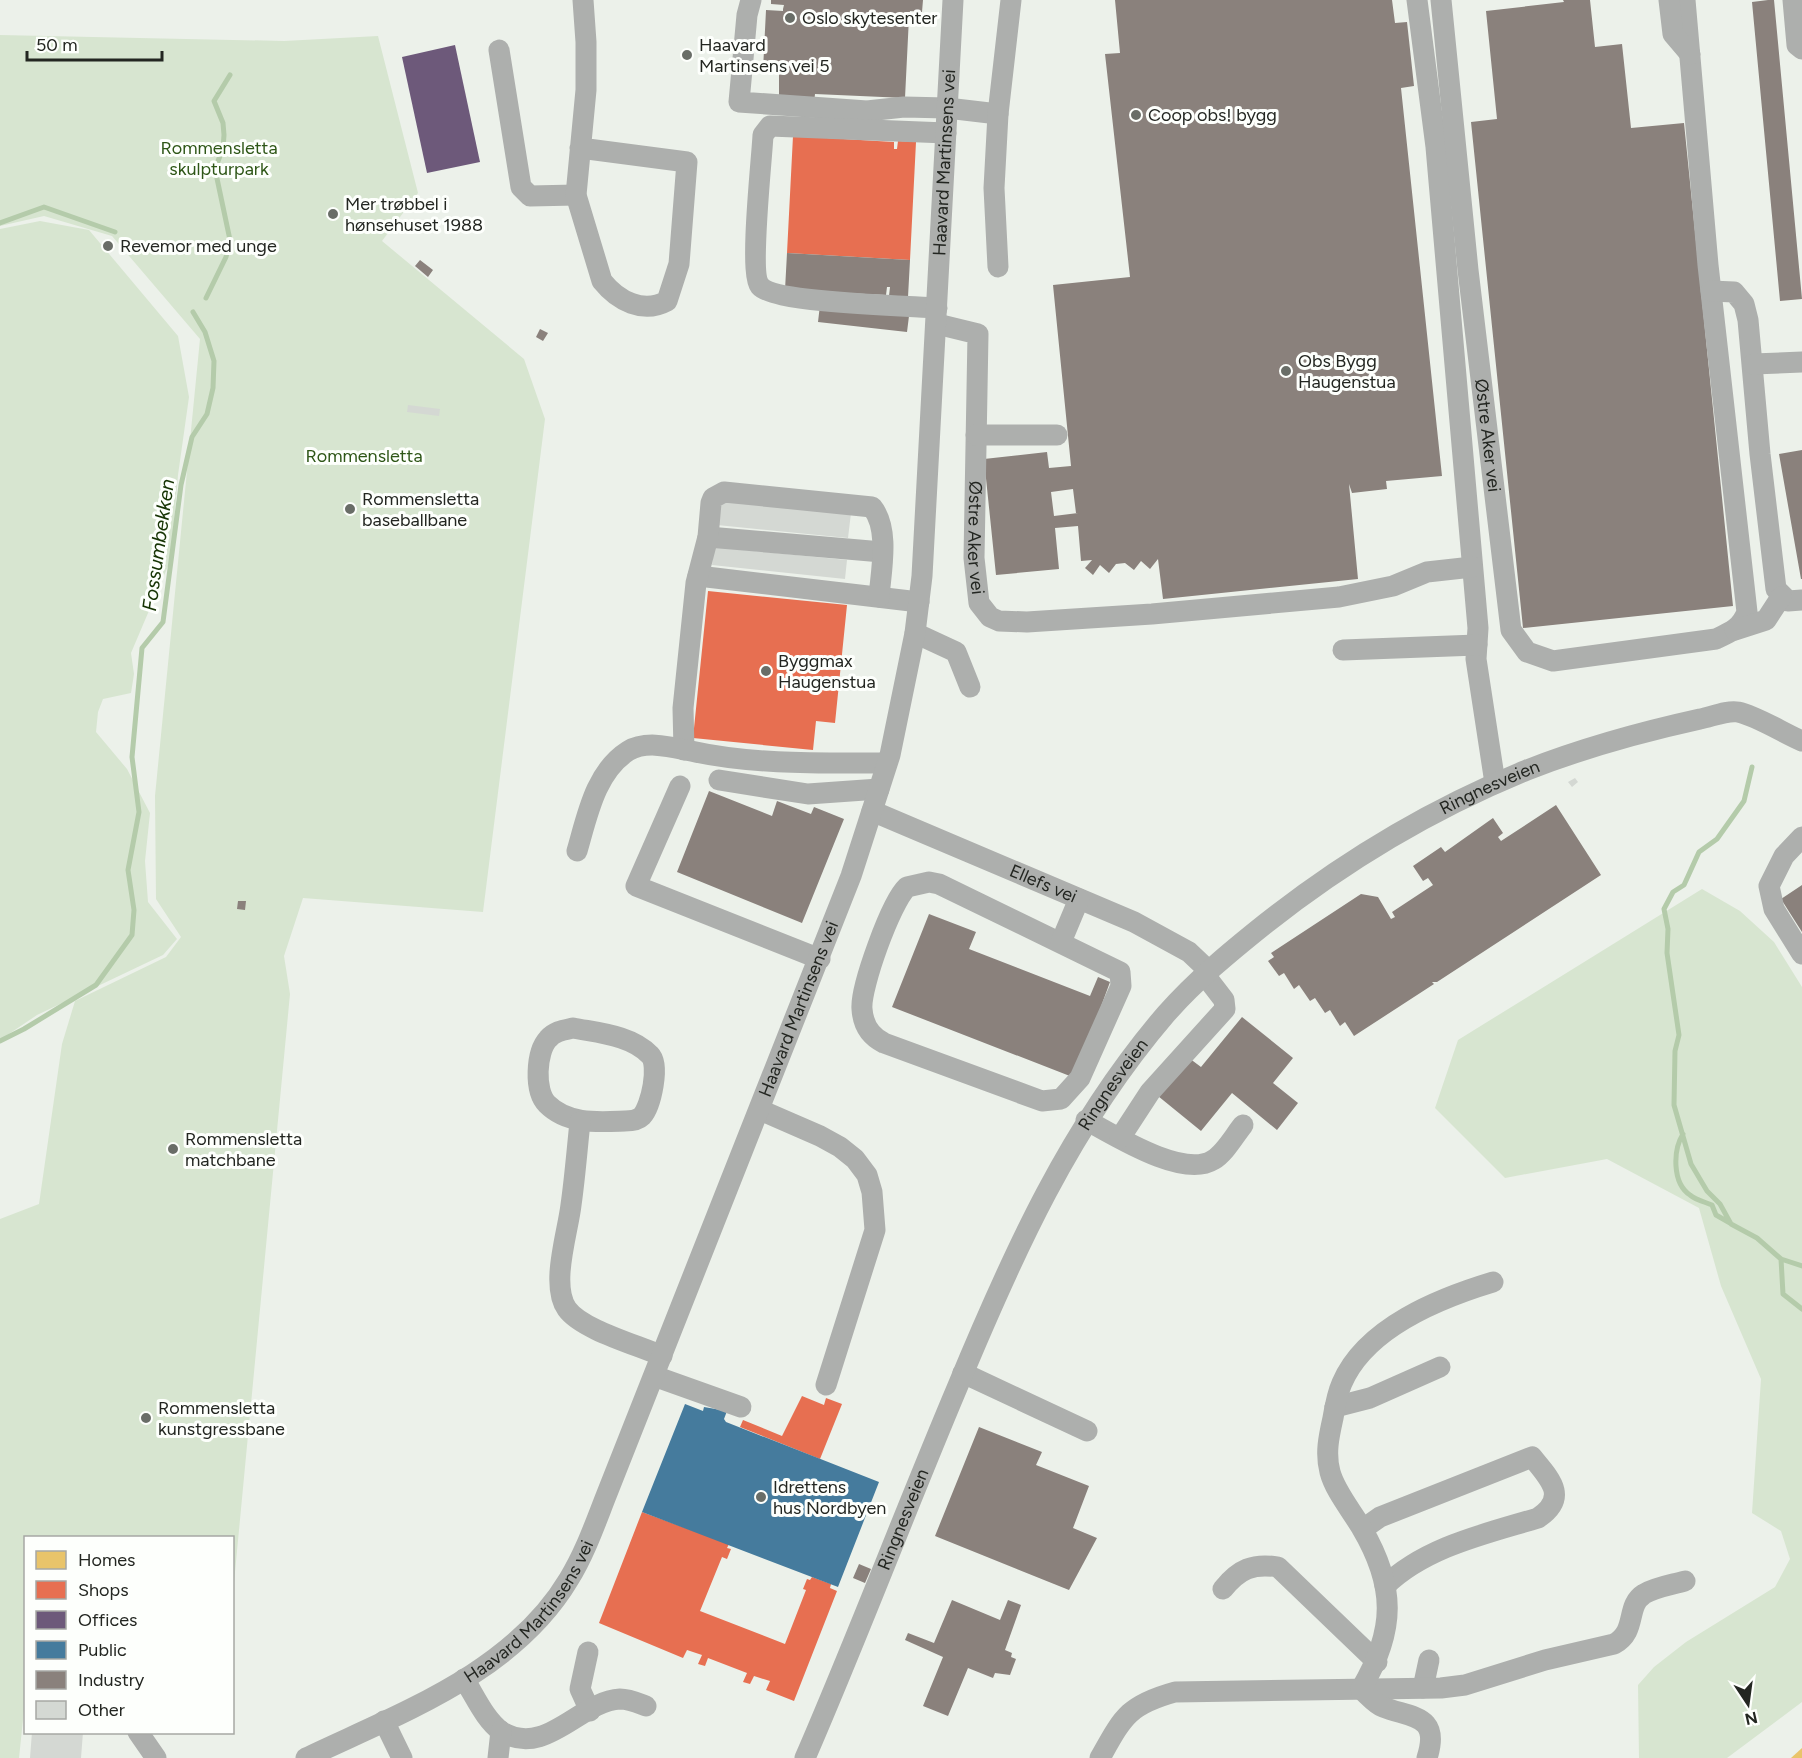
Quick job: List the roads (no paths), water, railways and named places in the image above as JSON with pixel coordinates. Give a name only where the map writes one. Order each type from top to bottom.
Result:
[{"type":"street","points":[[580,148],[687,162],[679,264],[667,301],[655,307],[643,307],[626,302],[611,293],[602,281],[576,195],[580,148],[586,90],[583,0]]},
{"type":"street","points":[[751,0],[747,15],[739,102],[867,111],[904,107],[947,108],[998,114]]},
{"type":"street","name":"Haavard Martinsens vei","points":[[306,1758],[464,1679],[522,1636],[569,1579],[581,1556],[654,1376],[820,958],[887,763],[915,633],[926,528],[953,0]]},
{"type":"street","points":[[998,267],[994,188],[998,114],[1011,0]]},
{"type":"street","name":"Østre Aker vei","points":[[1417,0],[1436,147],[1478,628],[1476,659],[1495,783]]},
{"type":"street","name":"Østre Aker vei","points":[[1441,0],[1468,270],[1511,630],[1527,652],[1553,661],[1716,639],[1735,630],[1767,620],[1781,597]]},
{"type":"street","points":[[1670,0],[1673,34],[1690,54]]},
{"type":"street","points":[[1685,0],[1711,291],[1747,601],[1743,622],[1735,630]]},
{"type":"street","points":[[1793,0],[1797,45],[1802,49]]},
{"type":"street","points":[[499,50],[521,187],[530,196],[576,195]]},
{"type":"street","points":[[937,316],[771,293],[760,286],[756,275],[756,246],[763,135],[770,126],[946,133]]},
{"type":"street","points":[[1711,291],[1734,292],[1744,304],[1753,364],[1776,589],[1781,597],[1788,601],[1802,600]]},
{"type":"street","name":"Østre Aker vei","points":[[937,316],[978,334],[974,558],[979,603],[985,614],[999,621],[1027,622],[1152,614],[1339,597],[1394,586],[1427,572],[1472,567]]},
{"type":"street","points":[[1753,364],[1802,362]]},
{"type":"street","points":[[976,435],[1057,435]]},
{"type":"street","points":[[684,750],[683,708],[698,576],[708,537],[713,498],[724,492],[866,504],[878,514],[882,537],[879,597]]},
{"type":"street","points":[[708,537],[882,552]]},
{"type":"street","points":[[698,576],[919,602]]},
{"type":"street","points":[[915,633],[956,652],[970,687]]},
{"type":"street","points":[[1343,650],[1371,648],[1396,650],[1477,645]]},
{"type":"street","name":"Ringnesveien","points":[[813,1755],[897,1531],[1013,1258],[1049,1184],[1086,1120],[1167,1013],[1206,972],[1309,889],[1355,857],[1448,804],[1554,759],[1611,741],[1735,711],[1802,741]]},
{"type":"street","points":[[577,851],[604,776],[627,752],[644,746],[724,757],[829,764],[887,763]]},
{"type":"street","points":[[719,780],[808,794],[879,789]]},
{"type":"street","points":[[680,786],[636,886],[820,958]]},
{"type":"street","name":"Ellefs vei","points":[[872,811],[1168,939],[1189,952],[1206,972],[1224,1000],[1225,1009],[1150,1092],[1120,1138]]},
{"type":"street","points":[[1802,837],[1784,856],[1769,886],[1774,909],[1802,954]]},
{"type":"street","points":[[929,882],[939,884],[1061,942],[1116,968],[1122,978],[1117,997],[1080,1078],[1061,1099],[1042,1101],[884,1043],[874,1038],[867,1029],[863,1018],[862,997],[891,908],[907,887],[929,882]]},
{"type":"street","points":[[1061,942],[1079,899]]},
{"type":"street","points":[[573,1028],[625,1039],[649,1053],[654,1060],[655,1071],[644,1114],[630,1121],[580,1122],[548,1105],[542,1096],[539,1067],[543,1046],[549,1038],[560,1030],[573,1028]]},
{"type":"street","points":[[760,1110],[840,1147],[855,1159],[867,1175],[872,1192],[875,1230],[826,1385]]},
{"type":"street","points":[[1086,1120],[1168,1160],[1194,1166],[1216,1158],[1243,1125]]},
{"type":"street","points":[[580,1122],[561,1264],[561,1296],[567,1309],[582,1321],[662,1356]]},
{"type":"street","points":[[1361,1689],[1377,1662],[1388,1624],[1388,1601],[1376,1555],[1329,1469],[1327,1443],[1342,1381],[1359,1358],[1406,1318],[1428,1306],[1493,1282]]},
{"type":"street","points":[[1335,1407],[1370,1398],[1440,1367]]},
{"type":"street","points":[[963,1373],[1087,1431]]},
{"type":"street","points":[[654,1376],[741,1407]]},
{"type":"street","points":[[1362,1529],[1380,1517],[1532,1457],[1550,1480],[1555,1493],[1554,1502],[1549,1511],[1538,1518],[1421,1558],[1400,1571],[1385,1586]]},
{"type":"street","points":[[1223,1589],[1234,1575],[1244,1569],[1260,1564],[1278,1567],[1377,1662]]},
{"type":"street","points":[[1100,1758],[1121,1720],[1145,1700],[1175,1692],[1423,1688],[1465,1685],[1545,1660],[1614,1644],[1624,1639],[1630,1628],[1635,1603],[1643,1595],[1684,1581]]},
{"type":"street","points":[[588,1652],[580,1689],[590,1711]]},
{"type":"street","points":[[1423,1688],[1429,1660]]},
{"type":"street","points":[[464,1679],[483,1710],[501,1731],[518,1739],[540,1739],[570,1725],[597,1705],[619,1699],[646,1706]]},
{"type":"street","points":[[1361,1689],[1381,1706],[1417,1715],[1425,1724],[1430,1737],[1427,1758]]},
{"type":"street","points":[[384,1721],[402,1758]]},
{"type":"street","points":[[498,1758],[501,1731]]},
{"type":"street","points":[[139,1734],[156,1758]]},
{"type":"waterway","points":[[206,298],[226,257],[230,240],[215,169],[223,148],[224,135],[223,123],[214,101],[230,75]]},
{"type":"waterway","points":[[0,223],[44,207],[115,232]]},
{"type":"waterway","name":"Fossumbekken","points":[[0,1041],[96,985],[132,935],[134,910],[128,870],[139,812],[132,757],[142,648],[163,622],[181,485],[192,437],[207,414],[213,388],[214,361],[205,332],[193,312]]},
{"type":"waterway","points":[[1752,767],[1744,801],[1717,839],[1699,852],[1684,885],[1673,892],[1664,909],[1668,929],[1667,953],[1679,1035],[1675,1051],[1674,1105],[1691,1164],[1707,1191],[1720,1204],[1731,1224],[1757,1238],[1781,1259],[1802,1266]]},
{"type":"waterway","points":[[1683,1134],[1676,1157],[1680,1183],[1690,1195],[1712,1205],[1716,1215],[1730,1223]]},
{"type":"waterway","points":[[1781,1259],[1783,1294],[1802,1309]]},
{"type":"place","name":"Oslo skytesenter","points":[[790,18]]},
{"type":"place","name":"Haavard Martinsens vei 5","points":[[687,55]]},
{"type":"place","name":"Coop obs! bygg","points":[[1136,115]]},
{"type":"place","name":"Mer trøbbel i hønsehuset 1988","points":[[333,214]]},
{"type":"place","name":"Revemor med unge","points":[[108,246]]},
{"type":"place","name":"Obs Bygg Haugenstua","points":[[1286,371]]},
{"type":"place","name":"Rommensletta baseballbane","points":[[350,509]]},
{"type":"place","name":"Byggmax Haugenstua","points":[[766,671]]},
{"type":"place","name":"Rommensletta matchbane","points":[[173,1149]]},
{"type":"place","name":"Rommensletta kunstgressbane","points":[[146,1418]]},
{"type":"place","name":"Idrettens hus Nordbyen","points":[[761,1497]]},
{"type":"park label","name":"Rommensletta skulpturpark","points":[[219,158]]},
{"type":"park label","name":"Rommensletta","points":[[364,456]]}]
